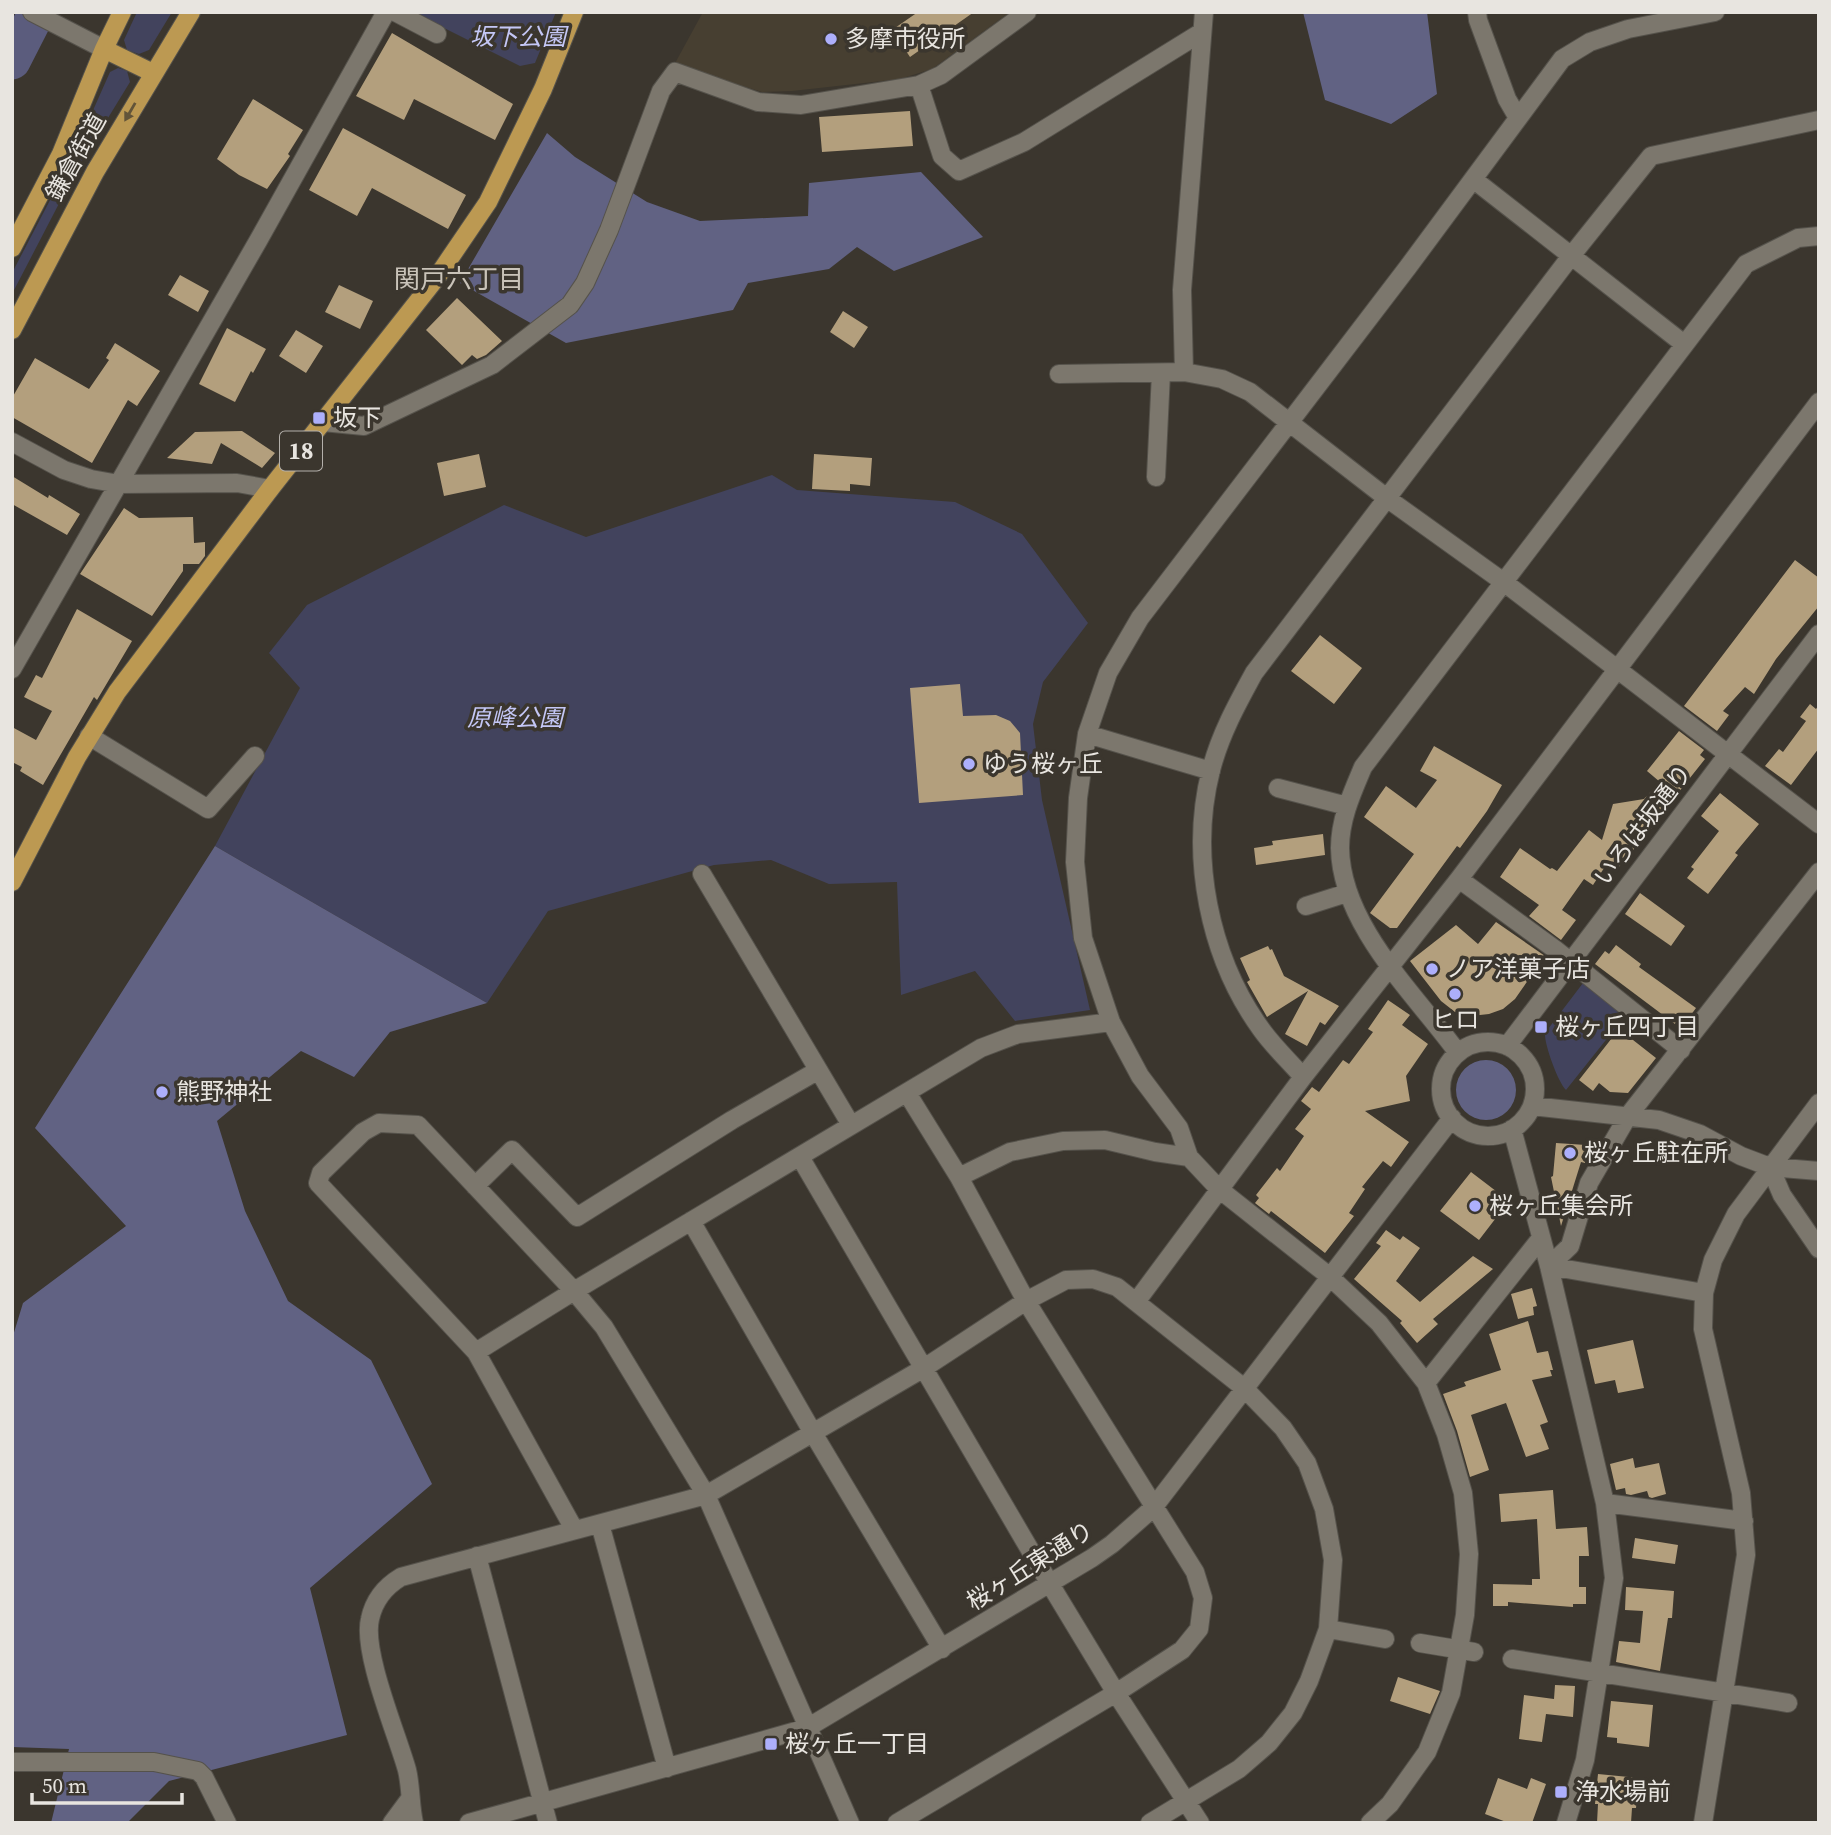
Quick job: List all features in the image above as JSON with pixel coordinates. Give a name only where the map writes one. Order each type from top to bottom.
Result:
[{"type":"main road","name":"鎌倉街道","points":[[12,248],[61,154],[122,12]]},
{"type":"main road","name":"鎌倉街道","points":[[12,330],[95,172],[191,12]]},
{"type":"main road","name":"18","points":[[12,882],[77,757],[117,692],[270,489],[437,277],[488,202],[543,89],[574,12]]},
{"type":"main road","points":[[104,49],[153,73]]},
{"type":"street","points":[[32,12],[104,49]]},
{"type":"street","points":[[12,670],[386,12]]},
{"type":"street","points":[[394,12],[437,34]]},
{"type":"street","points":[[323,422],[364,426],[492,365],[570,305],[585,283],[609,230],[661,91],[676,72],[758,102],[801,105],[919,85],[941,75],[1027,12]]},
{"type":"street","points":[[1184,372],[1182,290],[1204,12]]},
{"type":"street","points":[[1477,12],[1507,99],[1518,118]]},
{"type":"street","points":[[1370,1823],[1390,1804],[1427,1752],[1466,1651],[1465,1615],[1469,1554],[1464,1493],[1446,1434],[1426,1383],[1379,1323],[1329,1276],[1219,1189],[1189,1157],[1179,1128],[1140,1076],[1111,1022],[1083,938],[1075,862],[1078,799],[1087,734],[1108,673],[1140,618],[1562,59],[1626,21],[1715,12]]},
{"type":"street","points":[[919,85],[942,156],[959,171],[1024,142],[1202,32]]},
{"type":"street","points":[[1303,1077],[1261,1029],[1232,981],[1209,914],[1202,831],[1211,771],[1227,724],[1254,673],[1571,256],[1651,156],[1819,120]]},
{"type":"street","points":[[1473,179],[1684,344]]},
{"type":"street","points":[[1458,1053],[1391,966],[1357,915],[1347,893],[1340,848],[1347,806],[1363,767],[1746,264],[1798,237],[1819,236]]},
{"type":"street","points":[[1059,374],[1184,372],[1222,379],[1250,392],[1819,824]]},
{"type":"street","points":[[1156,477],[1161,373]]},
{"type":"street","points":[[1136,1302],[1303,1077],[1459,879],[1819,402]]},
{"type":"street","points":[[12,442],[64,470],[91,479],[119,484],[237,483],[270,489]]},
{"type":"street","name":"いろは坂通り","points":[[1507,1046],[1819,634]]},
{"type":"street","points":[[1087,734],[1211,771]]},
{"type":"street","points":[[89,736],[208,809],[255,757]]},
{"type":"street","points":[[1278,788],[1347,806]]},
{"type":"street","points":[[1549,1266],[1570,1246],[1588,1183],[1628,1116],[1819,872]]},
{"type":"street","points":[[702,874],[850,1125]]},
{"type":"street","points":[[1459,879],[1571,962],[1681,1049]]},
{"type":"street","points":[[1306,906],[1347,893]]},
{"type":"street","points":[[476,1352],[573,1291],[981,1048],[1018,1034],[1111,1022]]},
{"type":"street","points":[[1483,1042],[1507,1046],[1521,1056],[1534,1079],[1535,1093],[1532,1106],[1524,1119],[1512,1129],[1486,1136],[1474,1133],[1451,1118],[1444,1106],[1441,1091],[1446,1070],[1458,1053],[1483,1042]]},
{"type":"street","points":[[475,1186],[512,1150],[577,1217],[817,1071]]},
{"type":"street","points":[[897,1823],[1116,1693],[1182,1650],[1199,1629],[1203,1598],[1195,1573],[1026,1301],[959,1177],[907,1093]]},
{"type":"street","points":[[1703,1823],[1746,1555],[1741,1493],[1707,1354],[1703,1329],[1704,1293],[1713,1260],[1736,1214],[1819,1103]]},
{"type":"street","points":[[1532,1106],[1659,1120],[1700,1134],[1741,1156],[1770,1167],[1819,1171]]},
{"type":"street","name":"桜ヶ丘東通り","points":[[469,1823],[807,1728],[1050,1584],[1112,1544],[1153,1508],[1451,1118]]},
{"type":"street","points":[[574,1529],[476,1352],[318,1183],[321,1174],[363,1132],[379,1124],[418,1125],[604,1327],[706,1495],[850,1823]]},
{"type":"street","points":[[1512,1129],[1549,1266],[1605,1503],[1614,1578],[1585,1760],[1566,1823]]},
{"type":"street","points":[[959,1177],[1010,1152],[1062,1141],[1105,1140],[1189,1157]]},
{"type":"street","points":[[800,1157],[1050,1584],[1200,1823]]},
{"type":"street","points":[[1770,1167],[1782,1195],[1819,1248]]},
{"type":"street","points":[[691,1221],[942,1649]]},
{"type":"street","points":[[1426,1383],[1541,1238]]},
{"type":"street","points":[[1549,1266],[1704,1293]]},
{"type":"street","points":[[414,1823],[409,1800],[408,1772],[375,1667],[369,1637],[369,1620],[380,1596],[401,1577],[706,1495],[924,1368],[1026,1301],[1066,1280],[1093,1279],[1117,1287],[1244,1388],[1283,1428],[1307,1463],[1324,1508],[1333,1560],[1328,1629],[1309,1681],[1293,1713],[1269,1743],[1239,1769],[1150,1823]]},
{"type":"street","points":[[1605,1503],[1744,1521]]},
{"type":"street","points":[[600,1524],[667,1768]]},
{"type":"street","points":[[477,1556],[548,1823]]},
{"type":"street","points":[[1328,1629],[1385,1639]]},
{"type":"street","points":[[1420,1643],[1466,1651]]},
{"type":"street","points":[[1512,1659],[1788,1703]]},
{"type":"street","points":[[12,1762],[154,1762],[198,1771],[204,1777],[227,1823]]},
{"type":"street","points":[[392,1823],[409,1800]]},
{"type":"shaded area","name":"多摩市役所","points":[[703,12],[1010,12],[932,69],[900,79],[762,92],[674,65]]},
{"type":"shaded area","points":[[1303,12],[1427,12],[1437,94],[1391,124],[1325,100]]},
{"type":"shaded area","points":[[547,133],[575,157],[647,202],[700,221],[808,216],[809,183],[921,172],[983,237],[894,271],[857,247],[829,269],[748,283],[733,310],[566,343],[460,283]]},
{"type":"shaded area","points":[[215,846],[487,1003],[390,1032],[354,1077],[301,1051],[217,1121],[245,1211],[288,1301],[371,1360],[432,1484],[310,1588],[347,1735],[169,1781],[127,1823],[51,1823],[69,1749],[12,1747],[12,1339],[23,1303],[126,1226],[35,1128]]},
{"type":"shaded area","points":[[1486,1060],[1503,1065],[1511,1073],[1516,1090],[1511,1107],[1503,1115],[1486,1120],[1469,1115],[1461,1107],[1456,1090],[1461,1073],[1469,1065]]},
{"type":"green space","points":[[137,12],[172,12],[149,50],[139,54],[127,50],[124,40]]},
{"type":"green space","name":"坂下公園","points":[[412,12],[556,12],[535,63],[520,66]]},
{"type":"green space","points":[[118,68],[127,71],[130,82],[78,167],[12,294],[12,273],[71,160],[110,72]]},
{"type":"green space","name":"原峰公園","points":[[772,475],[797,490],[955,502],[1022,534],[1088,623],[1043,682],[1033,724],[1042,800],[1090,1010],[1015,1021],[975,971],[901,995],[897,882],[829,884],[771,860],[714,865],[548,911],[487,1003],[215,846],[300,688],[269,653],[307,605],[504,505],[586,537]]},
{"type":"green space","points":[[1583,983],[1625,1016],[1566,1090],[1552,1063],[1545,1033]]},
{"type":"building","points":[[918,12],[974,12],[910,57],[892,30]]},
{"type":"building","points":[[392,33],[513,104],[495,140],[414,99],[404,120],[356,96]]},
{"type":"building","points":[[253,99],[303,130],[288,154],[290,156],[267,189],[239,175],[217,159]]},
{"type":"building","points":[[910,111],[913,146],[822,152],[819,117]]},
{"type":"building","points":[[343,128],[466,195],[448,229],[372,188],[357,216],[309,190]]},
{"type":"building","points":[[180,275],[209,291],[198,312],[168,295]]},
{"type":"building","points":[[339,285],[373,301],[360,329],[325,312]]},
{"type":"building","points":[[457,298],[502,341],[486,355],[477,359],[472,355],[462,365],[426,330]]},
{"type":"building","points":[[843,311],[868,327],[854,348],[830,332]]},
{"type":"building","points":[[227,328],[266,349],[235,402],[199,384]]},
{"type":"building","points":[[296,330],[323,346],[306,373],[279,356]]},
{"type":"building","points":[[115,343],[160,371],[137,406],[128,400],[92,463],[12,417],[12,398],[35,358],[89,389],[109,360],[106,358]]},
{"type":"building","points":[[242,431],[275,453],[262,468],[221,443],[212,464],[167,458],[195,432]]},
{"type":"building","points":[[479,454],[486,487],[444,496],[437,463]]},
{"type":"building","points":[[814,454],[872,458],[870,486],[850,484],[850,491],[812,489]]},
{"type":"building","points":[[12,476],[80,514],[67,535],[12,504]]},
{"type":"building","points":[[124,508],[139,518],[193,517],[194,543],[205,542],[205,556],[199,564],[183,564],[183,571],[152,616],[80,574]]},
{"type":"building","points":[[1795,560],[1819,578],[1819,606],[1776,659],[1754,694],[1745,687],[1723,711],[1729,715],[1717,731],[1684,706]]},
{"type":"building","points":[[77,609],[132,641],[97,700],[94,697],[43,785],[20,771],[22,767],[12,762],[12,727],[36,740],[52,711],[24,697],[36,675],[42,678]]},
{"type":"building","points":[[1320,635],[1362,668],[1334,704],[1291,671]]},
{"type":"building","name":"ゆう桜ヶ丘","points":[[960,684],[963,716],[996,715],[1010,721],[1020,733],[1023,795],[919,803],[910,688]]},
{"type":"building","points":[[1810,704],[1816,709],[1819,705],[1819,748],[1791,785],[1765,766],[1779,749],[1783,752],[1806,721],[1800,717]]},
{"type":"building","points":[[1679,731],[1704,750],[1700,755],[1705,759],[1670,803],[1672,804],[1617,869],[1608,862],[1593,885],[1584,879],[1562,910],[1576,920],[1561,940],[1529,916],[1539,905],[1500,877],[1520,848],[1557,871],[1589,830],[1602,840],[1613,804],[1644,799],[1660,782],[1647,771]]},
{"type":"building","points":[[1434,746],[1502,785],[1460,848],[1457,846],[1397,928],[1390,928],[1370,913],[1414,854],[1364,817],[1386,786],[1416,808],[1437,780],[1420,771]]},
{"type":"building","points":[[1720,793],[1759,824],[1735,853],[1738,855],[1708,894],[1687,878],[1694,869],[1691,867],[1719,831],[1701,816]]},
{"type":"building","points":[[1323,834],[1325,855],[1256,865],[1254,848],[1273,845],[1272,841]]},
{"type":"building","points":[[1640,893],[1685,926],[1671,946],[1625,914]]},
{"type":"building","points":[[1496,922],[1545,956],[1515,999],[1503,1009],[1471,1016],[1455,1012],[1441,1001],[1410,961],[1456,925],[1478,944]]},
{"type":"building","points":[[1616,945],[1641,964],[1639,967],[1696,1008],[1685,1023],[1679,1018],[1675,1024],[1595,964],[1605,951],[1609,954]]},
{"type":"building","points":[[1268,946],[1272,949],[1284,976],[1339,1006],[1325,1025],[1320,1022],[1307,1046],[1285,1034],[1308,991],[1267,1017],[1247,982],[1250,980],[1240,958]]},
{"type":"building","points":[[1388,1000],[1410,1015],[1402,1025],[1428,1044],[1406,1076],[1410,1101],[1365,1111],[1409,1142],[1391,1167],[1383,1161],[1362,1187],[1365,1189],[1349,1213],[1354,1216],[1325,1253],[1271,1211],[1269,1214],[1255,1203],[1259,1198],[1256,1195],[1277,1168],[1280,1171],[1304,1136],[1295,1129],[1311,1109],[1301,1101],[1312,1087],[1319,1092],[1343,1060],[1349,1064],[1373,1032],[1368,1029]]},
{"type":"building","points":[[1619,1029],[1656,1058],[1628,1093],[1610,1092],[1599,1083],[1593,1091],[1579,1080]]},
{"type":"building","points":[[1556,1143],[1586,1145],[1585,1163],[1581,1162],[1561,1226],[1551,1177]]},
{"type":"building","name":"桜ヶ丘集会所","points":[[1471,1172],[1509,1201],[1479,1240],[1440,1211]]},
{"type":"building","points":[[1386,1230],[1400,1240],[1403,1236],[1420,1248],[1396,1281],[1420,1302],[1473,1256],[1493,1269],[1433,1319],[1438,1324],[1417,1343],[1400,1323],[1402,1321],[1354,1279],[1381,1246],[1376,1243]]},
{"type":"building","points":[[1532,1288],[1537,1306],[1533,1307],[1534,1315],[1518,1319],[1511,1294]]},
{"type":"building","points":[[1528,1321],[1537,1353],[1548,1351],[1553,1370],[1550,1370],[1552,1376],[1532,1380],[1548,1422],[1540,1425],[1549,1449],[1526,1457],[1506,1403],[1471,1415],[1489,1470],[1470,1477],[1443,1394],[1466,1386],[1464,1382],[1501,1370],[1489,1334]]},
{"type":"building","points":[[1633,1340],[1644,1388],[1618,1393],[1615,1380],[1595,1384],[1587,1350]]},
{"type":"building","points":[[1633,1458],[1635,1468],[1659,1463],[1666,1494],[1652,1498],[1647,1491],[1631,1495],[1626,1494],[1625,1488],[1616,1490],[1610,1464]]},
{"type":"building","points":[[1553,1490],[1556,1529],[1587,1527],[1589,1556],[1579,1556],[1579,1587],[1586,1587],[1586,1604],[1573,1604],[1573,1607],[1508,1602],[1508,1606],[1493,1606],[1493,1584],[1532,1585],[1532,1579],[1540,1579],[1537,1519],[1501,1522],[1499,1494]]},
{"type":"building","points":[[1635,1538],[1678,1545],[1675,1564],[1632,1558]]},
{"type":"building","points":[[1626,1587],[1674,1591],[1672,1618],[1668,1618],[1660,1671],[1616,1662],[1619,1641],[1640,1643],[1643,1611],[1625,1610]]},
{"type":"building","points":[[1398,1677],[1440,1691],[1430,1714],[1390,1701]]},
{"type":"building","points":[[1555,1685],[1575,1686],[1573,1717],[1546,1714],[1542,1742],[1519,1739],[1524,1695],[1554,1699]]},
{"type":"building","points":[[1611,1701],[1653,1705],[1649,1747],[1617,1743],[1617,1738],[1607,1737]]},
{"type":"building","points":[[1598,1774],[1639,1778],[1636,1808],[1632,1808],[1631,1823],[1597,1823],[1598,1804],[1595,1804]]},
{"type":"building","points":[[1498,1778],[1527,1789],[1531,1778],[1546,1784],[1532,1823],[1509,1823],[1485,1814]]},
{"type":"waterway","points":[[12,61],[37,12]]},
{"type":"place","name":"多摩市役所","points":[[831,39]]},
{"type":"place","name":"坂下","points":[[319,418]]},
{"type":"place","name":"ゆう桜ヶ丘","points":[[969,764]]},
{"type":"place","name":"ノア洋菓子店","points":[[1432,969]]},
{"type":"place","name":"ヒロ","points":[[1455,994]]},
{"type":"place","name":"桜ヶ丘四丁目","points":[[1541,1027]]},
{"type":"place","name":"熊野神社","points":[[162,1092]]},
{"type":"place","name":"桜ヶ丘駐在所","points":[[1570,1153]]},
{"type":"place","name":"桜ヶ丘集会所","points":[[1475,1206]]},
{"type":"place","name":"桜ヶ丘一丁目","points":[[771,1744]]},
{"type":"place","name":"浄水場前","points":[[1561,1792]]},
{"type":"district","name":"関戸六丁目","points":[[459,279]]}]
